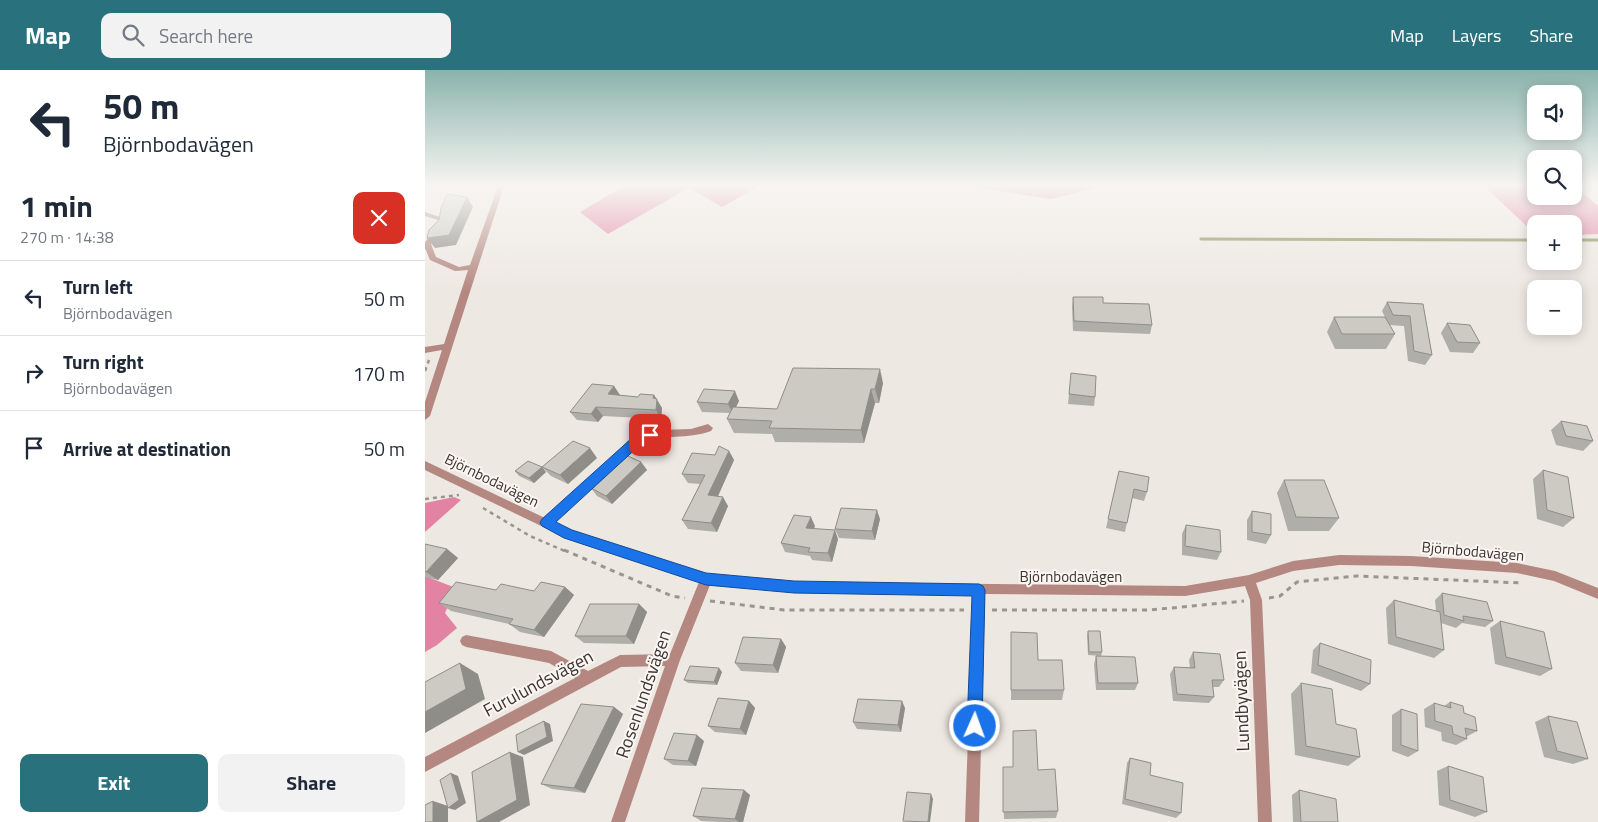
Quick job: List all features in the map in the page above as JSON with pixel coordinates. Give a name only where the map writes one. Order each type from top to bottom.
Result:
[{"type":"street","points":[[442,221],[440,228],[427,244],[428,251],[433,258],[459,269],[471,267]]},
{"type":"street","points":[[425,416],[449,346],[471,267],[488,221]]},
{"type":"street","points":[[425,350],[449,346]]},
{"type":"street","name":"Björnbodavägen","points":[[546,523],[637,440],[650,435],[664,433],[691,435],[708,428]]},
{"type":"street","name":"Björnbodavägen","points":[[425,465],[568,534],[706,579],[794,587],[1185,591],[1249,580],[1293,566],[1339,560],[1411,561],[1517,568],[1555,576],[1598,594]]},
{"type":"street","name":"Rosenlundsvägen","points":[[618,822],[674,660],[706,579]]},
{"type":"street","name":"Lundbyvägen","points":[[1249,580],[1256,600],[1265,822]]},
{"type":"street","points":[[972,822],[979,590]]},
{"type":"street","points":[[466,640],[551,657],[588,678]]},
{"type":"street","name":"Furulundsvägen","points":[[425,764],[620,661],[674,660]]},
{"type":"shaded area","points":[[592,221],[631,221],[608,234]]},
{"type":"shaded area","points":[[1582,221],[1598,221],[1598,234],[1582,235]]},
{"type":"shaded area","points":[[454,497],[461,500],[425,532],[425,503]]},
{"type":"shaded area","points":[[425,576],[456,588],[445,613],[457,628],[437,645],[425,652]]},
{"type":"building","points":[[438,221],[456,221],[449,235],[427,238],[429,230]]},
{"type":"building","points":[[1073,297],[1103,297],[1103,303],[1149,304],[1152,325],[1074,321]]},
{"type":"building","points":[[1387,302],[1423,304],[1432,355],[1414,351],[1410,316],[1393,315]]},
{"type":"building","points":[[1334,317],[1385,317],[1395,334],[1342,334]]},
{"type":"building","points":[[1447,323],[1470,325],[1480,343],[1457,342]]},
{"type":"building","points":[[793,368],[880,369],[875,389],[871,389],[861,430],[769,428],[772,421],[727,419],[733,407],[777,409]]},
{"type":"building","points":[[1071,373],[1096,376],[1095,397],[1069,394]]},
{"type":"building","points":[[592,384],[614,386],[608,394],[638,397],[640,394],[654,395],[653,398],[657,399],[656,410],[596,407],[591,414],[570,412]]},
{"type":"building","points":[[704,389],[735,391],[728,404],[697,402]]},
{"type":"building","points":[[1561,421],[1587,426],[1593,441],[1566,436]]},
{"type":"building","points":[[573,441],[590,448],[560,475],[542,467]]},
{"type":"building","points":[[719,446],[729,451],[708,495],[723,497],[711,523],[682,520],[705,475],[682,474],[692,453],[715,455]]},
{"type":"building","points":[[628,456],[641,462],[606,496],[591,488]]},
{"type":"building","points":[[528,461],[542,467],[529,478],[515,471]]},
{"type":"building","points":[[1543,470],[1568,477],[1574,518],[1547,510]]},
{"type":"building","points":[[1119,471],[1149,477],[1147,492],[1134,489],[1127,523],[1108,519]]},
{"type":"building","points":[[1284,480],[1324,480],[1339,518],[1296,517]]},
{"type":"building","points":[[841,508],[877,510],[872,531],[835,529]]},
{"type":"building","points":[[1252,511],[1271,514],[1271,535],[1252,532]]},
{"type":"building","points":[[794,515],[811,517],[806,528],[835,530],[828,553],[808,552],[810,548],[781,543]]},
{"type":"building","points":[[1186,525],[1220,530],[1221,552],[1185,546]]},
{"type":"building","points":[[425,544],[447,549],[426,572],[425,571]]},
{"type":"building","points":[[456,582],[496,590],[501,584],[534,591],[541,582],[565,587],[534,630],[509,624],[513,619],[439,603]]},
{"type":"building","points":[[1442,593],[1487,602],[1493,621],[1463,616],[1464,621],[1444,615]]},
{"type":"building","points":[[1394,600],[1440,612],[1444,650],[1396,637]]},
{"type":"building","points":[[590,604],[639,604],[626,636],[575,636]]},
{"type":"building","points":[[1500,621],[1544,632],[1552,669],[1506,657]]},
{"type":"building","points":[[1088,631],[1100,631],[1102,652],[1089,652]]},
{"type":"building","points":[[1011,632],[1037,633],[1038,660],[1062,660],[1064,690],[1011,690]]},
{"type":"building","points":[[743,637],[781,639],[773,665],[735,663]]},
{"type":"building","points":[[1320,643],[1371,660],[1370,684],[1318,665]]},
{"type":"building","points":[[1193,652],[1220,654],[1224,680],[1212,680],[1214,697],[1177,694],[1174,667],[1195,668]]},
{"type":"building","points":[[1096,656],[1135,657],[1138,683],[1098,683]]},
{"type":"building","points":[[460,663],[466,689],[425,712],[425,682]]},
{"type":"building","points":[[690,666],[719,668],[714,682],[684,680]]},
{"type":"building","points":[[1301,683],[1332,689],[1336,724],[1356,729],[1360,757],[1306,746]]},
{"type":"building","points":[[718,698],[749,701],[740,729],[708,726]]},
{"type":"building","points":[[858,699],[902,701],[898,725],[853,722]]},
{"type":"building","points":[[1450,702],[1463,706],[1464,713],[1475,717],[1477,731],[1465,728],[1467,739],[1453,734],[1452,726],[1435,721],[1434,703],[1451,708]]},
{"type":"building","points":[[581,704],[614,707],[574,788],[541,784]]},
{"type":"building","points":[[1401,709],[1417,714],[1418,751],[1401,745]]},
{"type":"building","points":[[1548,716],[1577,722],[1588,759],[1557,751]]},
{"type":"building","points":[[544,721],[547,737],[518,752],[516,735]]},
{"type":"building","points":[[1036,730],[1038,770],[1055,769],[1058,811],[1003,812],[1003,767],[1013,767],[1013,731]]},
{"type":"building","points":[[674,733],[697,735],[688,761],[664,759]]},
{"type":"building","points":[[510,752],[517,800],[477,822],[472,772]]},
{"type":"building","points":[[1130,758],[1151,763],[1150,775],[1183,783],[1181,813],[1125,799]]},
{"type":"building","points":[[1448,766],[1483,777],[1487,812],[1450,800]]},
{"type":"building","points":[[451,773],[459,800],[448,808],[440,780]]},
{"type":"building","points":[[702,788],[744,790],[735,819],[693,816]]},
{"type":"building","points":[[1299,790],[1336,799],[1338,822],[1301,822]]},
{"type":"building","points":[[907,792],[931,794],[928,822],[903,821]]},
{"type":"building","points":[[433,801],[433,822],[425,822],[425,805]]},
{"type":"waterway","points":[[1201,239],[1527,240]]},
{"type":"waterway","points":[[1582,240],[1598,240]]},
{"type":"route","points":[[650,435],[637,440],[546,523],[568,534],[706,579],[794,587],[979,590],[975,726]]}]
